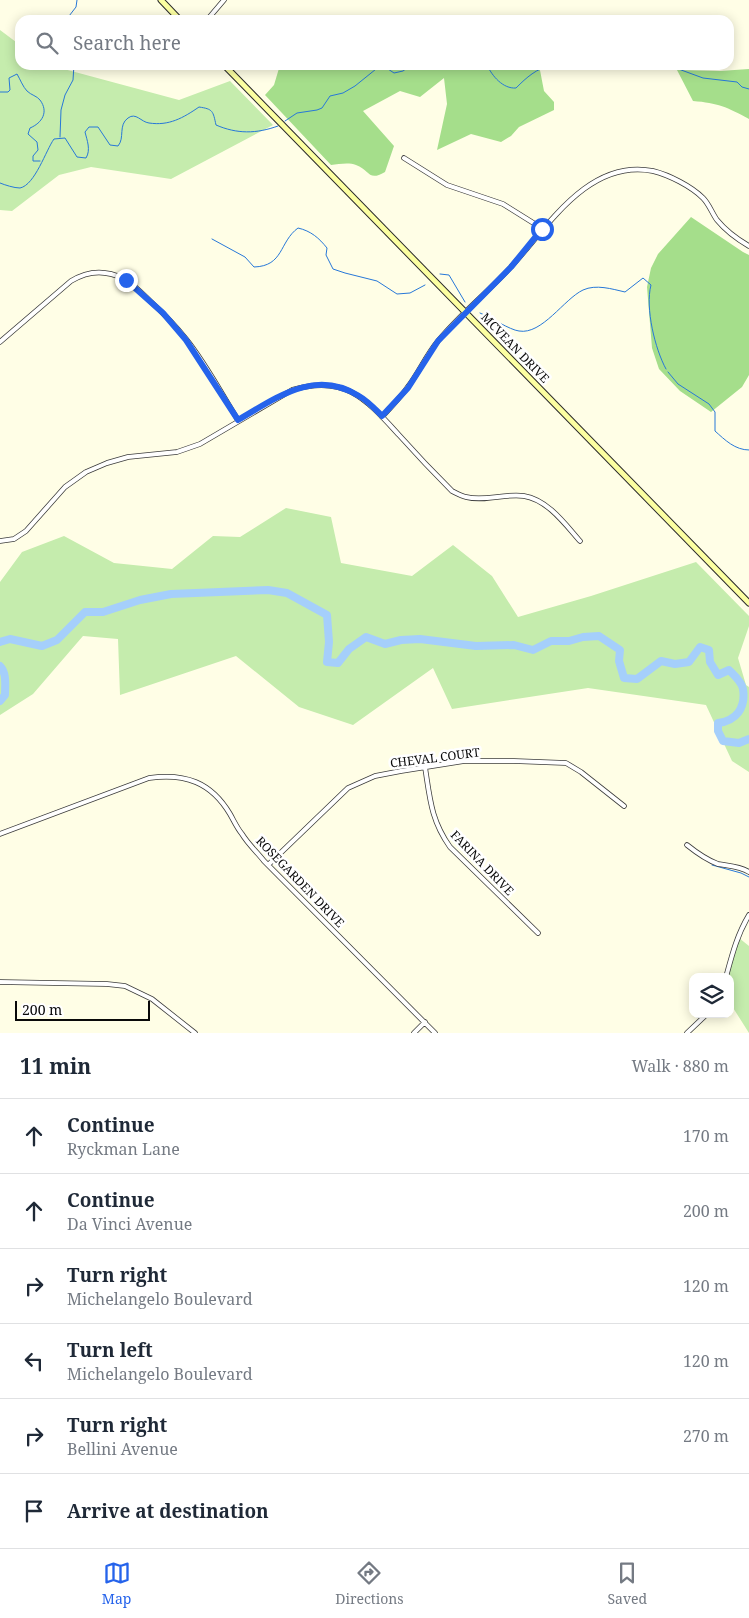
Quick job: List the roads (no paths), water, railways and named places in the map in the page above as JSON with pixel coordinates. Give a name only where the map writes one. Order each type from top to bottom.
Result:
[{"type":"main road","points":[[161,0],[175,15]]},
{"type":"main road","name":"MCVEAN DRIVE","points":[[229,70],[749,603]]},
{"type":"street","points":[[211,15],[224,0]]},
{"type":"street","points":[[404,158],[447,185],[503,204],[542,229]]},
{"type":"street","points":[[382,416],[408,388],[438,341],[511,267],[542,229],[573,198],[594,182],[609,175],[637,169],[654,171],[676,180],[704,199],[717,219],[730,233],[749,246]]},
{"type":"street","points":[[0,342],[71,281],[83,274],[96,272],[112,274],[126,280],[163,313],[186,340],[238,420]]},
{"type":"street","points":[[0,541],[14,539],[26,531],[65,487],[86,472],[128,457],[177,452],[200,444],[292,390],[312,384],[324,384],[340,387],[361,397],[382,416],[452,491],[466,497],[524,496],[535,500],[560,518],[580,541]]},
{"type":"street","name":"CHEVAL COURT","points":[[268,865],[348,788],[375,776],[464,761],[566,763],[581,772],[624,806]]},
{"type":"street","name":"FARINA DRIVE","points":[[425,768],[434,821],[441,835],[450,847],[538,933]]},
{"type":"street","name":"ROSEGARDEN DRIVE","points":[[0,834],[149,778],[172,776],[197,782],[216,794],[230,813],[242,835],[268,865],[435,1033]]},
{"type":"street","points":[[688,845],[701,856],[717,863],[744,868],[749,872]]},
{"type":"street","points":[[727,973],[734,945],[749,915]]},
{"type":"street","points":[[0,982],[125,986],[152,998],[195,1033]]},
{"type":"street","points":[[687,1033],[703,1018]]},
{"type":"street","points":[[414,1033],[425,1022]]},
{"type":"waterway","points":[[70,15],[76,7],[77,0]]},
{"type":"waterway","points":[[60,137],[61,110],[65,95],[73,80],[74,70]]},
{"type":"waterway","points":[[285,121],[297,113],[322,108],[330,96],[343,93],[375,70]]},
{"type":"waterway","points":[[390,70],[394,73],[404,70]]},
{"type":"waterway","points":[[490,70],[498,81],[511,88],[516,88],[539,70]]},
{"type":"waterway","points":[[681,70],[703,78],[737,82],[742,87],[749,89]]},
{"type":"waterway","points":[[0,92],[8,92],[10,90],[9,78],[17,74],[26,89],[43,104],[43,117],[30,128],[28,134],[37,142],[38,150],[33,156],[33,161],[40,161]]},
{"type":"waterway","points":[[0,183],[20,188],[31,181],[54,139],[65,138],[77,157],[86,158],[88,142],[85,132],[89,127],[98,127],[110,145],[118,146],[123,124],[131,116],[156,124],[181,118],[199,107],[212,112],[216,125],[231,130],[254,132],[278,126]]},
{"type":"waterway","points":[[212,239],[245,257],[254,267],[264,266],[276,258],[287,240],[298,228],[303,229],[324,244],[327,248],[326,255],[333,269],[377,281],[397,294],[410,293],[425,285]]},
{"type":"waterway","points":[[440,274],[449,275],[465,302]]},
{"type":"waterway","points":[[480,313],[515,330],[528,331],[536,328],[583,290],[599,287],[625,292],[643,278],[651,285],[649,305],[652,328],[658,351],[666,369]]},
{"type":"waterway","points":[[668,372],[678,384],[709,404],[715,412],[715,431],[726,441],[744,450],[749,450]]},
{"type":"waterway","points":[[0,642],[10,639],[42,646],[57,640],[85,612],[103,612],[140,600],[171,594],[268,590],[287,593],[327,615],[329,642],[327,662],[338,663],[349,649],[366,637],[385,644],[401,640],[420,639],[476,646],[514,645],[533,650],[551,641],[569,641],[583,637],[599,636],[620,650],[619,661],[624,678],[637,679],[661,661],[675,664],[689,662],[700,647],[709,650],[710,662],[718,675],[729,670],[739,681],[743,689],[744,696],[741,708],[730,720],[718,723],[718,731],[723,741],[739,743],[749,739]]},
{"type":"waterway","points":[[0,666],[5,676],[5,695],[0,701]]},
{"type":"waterway","points":[[712,865],[749,877]]}]
